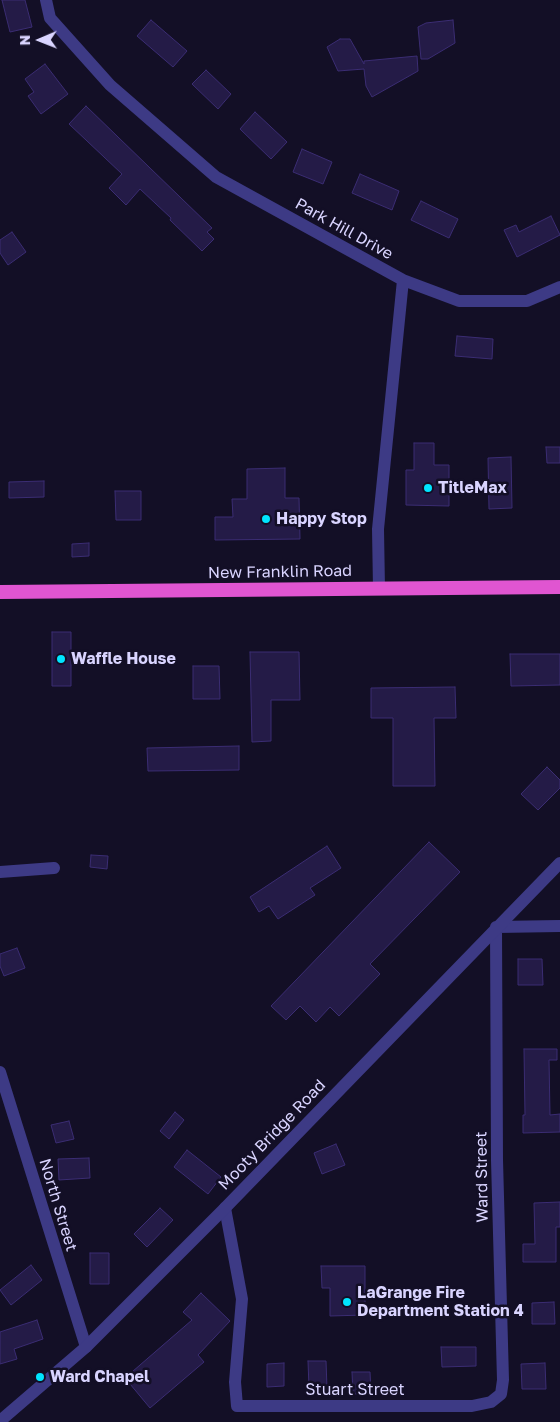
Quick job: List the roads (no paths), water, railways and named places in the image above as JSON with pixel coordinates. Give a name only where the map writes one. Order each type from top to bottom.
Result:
[{"type":"highway","name":"New Franklin Road","points":[[0,592],[560,587]]},
{"type":"street","name":"Park Hill Drive","points":[[46,0],[50,18],[110,85],[216,177],[402,280],[378,529],[379,589]]},
{"type":"street","points":[[402,280],[460,301],[527,301],[560,287]]},
{"type":"street","name":"Mooty Bridge Road","points":[[0,1420],[86,1347],[225,1208],[560,863]]},
{"type":"street","points":[[0,872],[54,868]]},
{"type":"street","points":[[496,927],[560,926]]},
{"type":"street","name":"Ward Street","points":[[472,1406],[491,1402],[501,1394],[504,1380],[497,1160],[496,927]]},
{"type":"street","name":"North Street","points":[[0,1072],[86,1347]]},
{"type":"street","name":"Stuart Street","points":[[225,1208],[242,1299],[234,1382],[238,1406],[472,1406]]},
{"type":"place","name":"TitleMax","points":[[428,488]]},
{"type":"place","name":"Happy Stop","points":[[266,519]]},
{"type":"place","name":"Waffle House","points":[[61,659]]},
{"type":"place","name":"LaGrange Fire Department Station 4","points":[[347,1302]]},
{"type":"place","name":"Ward Chapel","points":[[40,1377]]}]
